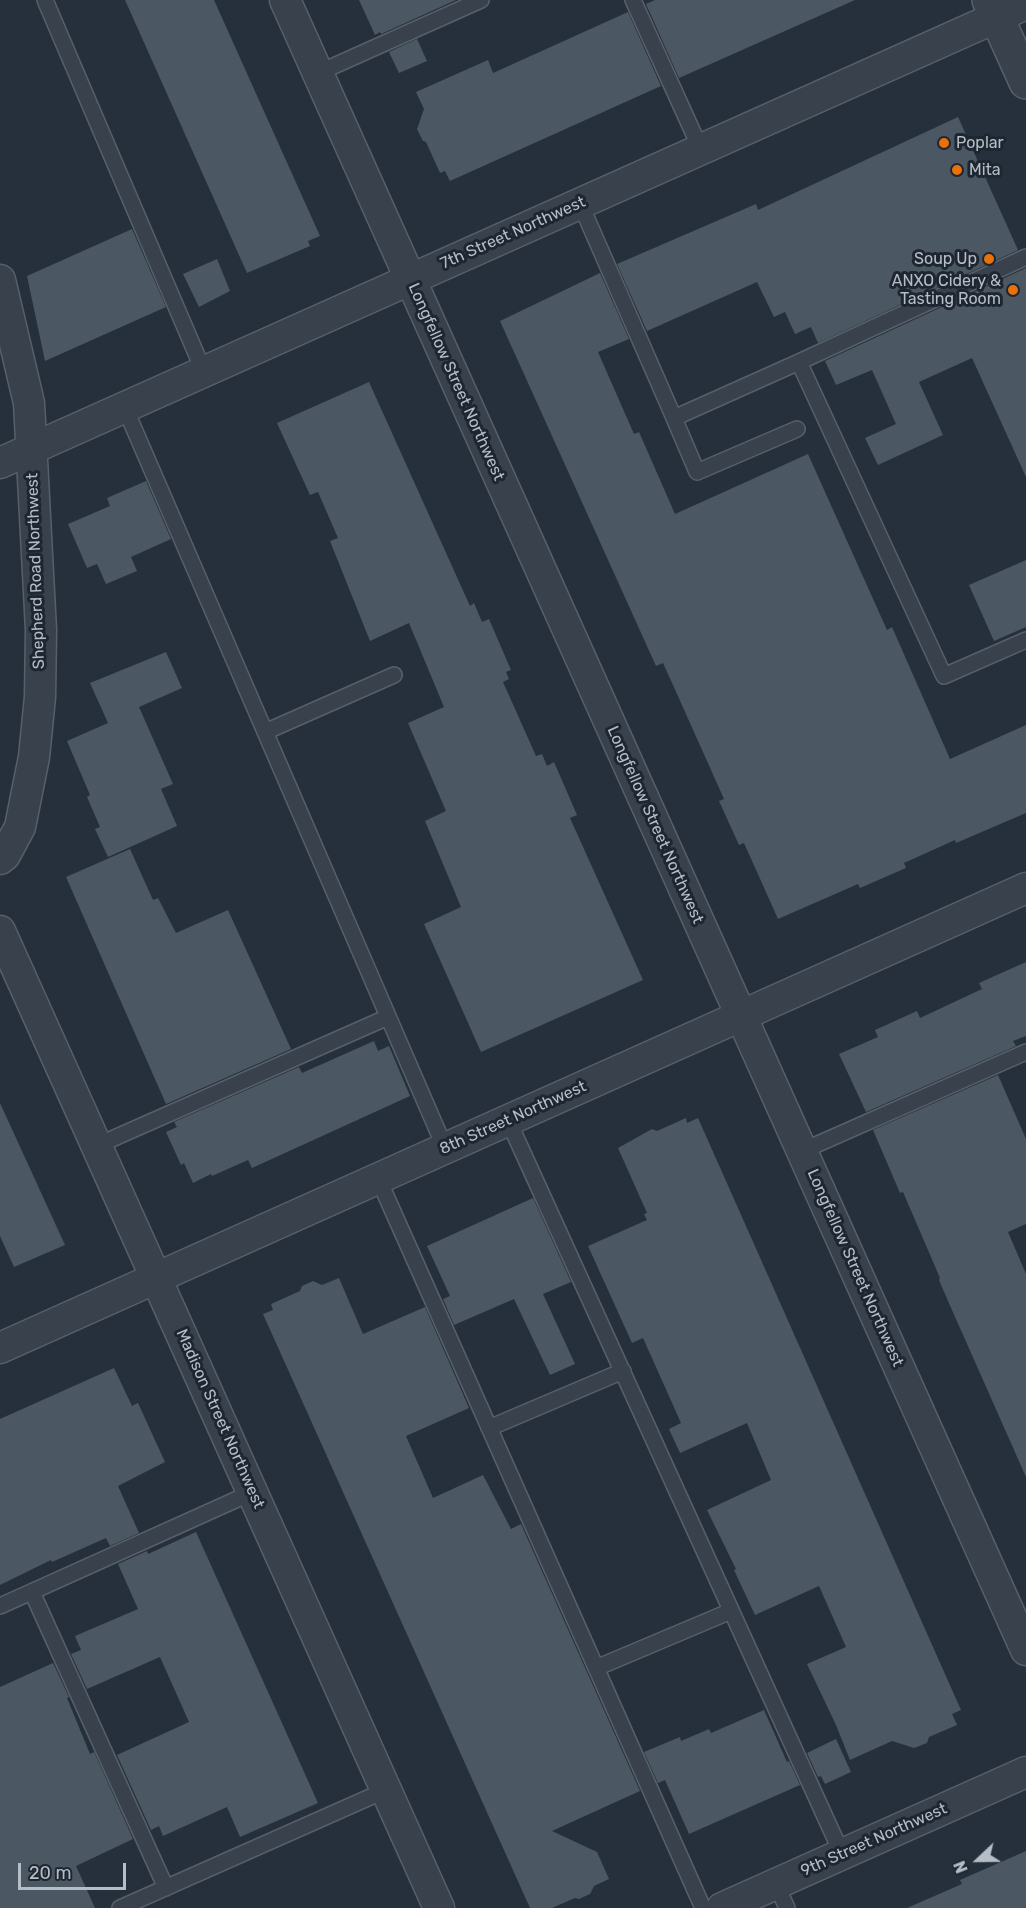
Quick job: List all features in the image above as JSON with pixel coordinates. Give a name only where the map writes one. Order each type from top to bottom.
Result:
[{"type":"street","name":"Longfellow Street Northwest","points":[[285,0],[1026,1650]]},
{"type":"street","name":"7th Street Northwest","points":[[0,463],[701,150],[993,8],[1026,4]]},
{"type":"street","points":[[993,8],[1026,82]]},
{"type":"street","name":"Shepherd Road Northwest","points":[[0,280],[29,403],[40,630],[40,697],[34,758],[20,827],[5,855],[0,859]]},
{"type":"street","name":"8th Street Northwest","points":[[0,1348],[1026,888]]},
{"type":"street","name":"Madison Street Northwest","points":[[0,931],[439,1908]]},
{"type":"street","name":"9th Street Northwest","points":[[722,1908],[781,1896],[842,1854],[1026,1772]]},
{"type":"lane","points":[[45,0],[204,372]]},
{"type":"lane","points":[[318,73],[482,0]]},
{"type":"lane","points":[[633,0],[701,150]]},
{"type":"lane","points":[[580,203],[697,472],[797,429]]},
{"type":"lane","points":[[674,418],[1026,257]]},
{"type":"lane","points":[[799,362],[944,676],[1026,640]]},
{"type":"lane","points":[[125,408],[445,1148]]},
{"type":"lane","points":[[265,732],[394,675]]},
{"type":"lane","points":[[96,1146],[388,1017]]},
{"type":"lane","points":[[801,1151],[1026,1052]]},
{"type":"lane","points":[[508,1120],[842,1854]]},
{"type":"lane","points":[[378,1178],[703,1908]]},
{"type":"lane","points":[[489,1428],[622,1371]]},
{"type":"lane","points":[[0,1606],[253,1492]]},
{"type":"lane","points":[[32,1592],[166,1888]]},
{"type":"lane","points":[[596,1668],[731,1611]]},
{"type":"lane","points":[[120,1908],[386,1790]]},
{"type":"building","points":[[125,0],[214,0],[320,236],[308,241],[310,246],[247,273]]},
{"type":"building","points":[[359,0],[456,0],[375,35]]},
{"type":"building","points":[[655,0],[855,0],[679,78],[646,4]]},
{"type":"building","points":[[628,12],[661,86],[450,181],[445,171],[440,173],[426,142],[423,141],[417,129],[424,109],[416,92],[488,60],[493,73]]},
{"type":"building","points":[[417,39],[427,61],[399,73],[389,52]]},
{"type":"building","points":[[958,117],[1018,250],[818,343],[811,327],[795,334],[785,312],[774,317],[757,282],[647,331],[617,264],[756,204],[758,210]]},
{"type":"building","points":[[132,229],[166,307],[45,361],[27,276]]},
{"type":"building","points":[[217,259],[230,291],[199,307],[183,274]]},
{"type":"building","points":[[1026,268],[1026,477],[972,358],[919,382],[943,435],[878,465],[865,438],[896,424],[872,370],[836,385],[825,361]]},
{"type":"building","points":[[600,273],[629,339],[598,352],[634,434],[639,432],[675,514],[808,454],[887,630],[892,627],[950,759],[1026,725],[1026,813],[956,843],[955,840],[904,863],[906,868],[860,888],[858,884],[778,919],[744,843],[739,845],[719,801],[724,799],[663,663],[656,666],[500,321]]},
{"type":"building","points":[[369,382],[470,606],[474,603],[482,622],[489,619],[511,670],[506,672],[509,679],[503,682],[536,756],[542,754],[547,766],[554,762],[577,815],[570,818],[643,980],[481,1052],[424,924],[461,907],[425,821],[446,811],[408,723],[444,707],[409,623],[370,641],[330,541],[338,538],[318,492],[310,495],[277,423]]},
{"type":"building","points":[[146,481],[171,539],[131,557],[137,571],[106,584],[97,564],[87,568],[68,524],[110,506],[107,498]]},
{"type":"building","points":[[1026,560],[1026,627],[994,641],[969,585]]},
{"type":"building","points":[[166,652],[182,688],[139,707],[173,784],[161,789],[177,826],[108,857],[95,829],[100,827],[87,797],[90,795],[67,741],[108,723],[90,683]]},
{"type":"building","points":[[130,849],[153,900],[158,898],[176,933],[228,910],[291,1049],[166,1104],[66,877]]},
{"type":"building","points":[[1026,962],[1026,1036],[1013,1041],[1016,1046],[866,1112],[839,1054],[878,1037],[875,1030],[917,1011],[920,1018],[982,989],[979,983]]},
{"type":"building","points":[[374,1041],[378,1051],[389,1046],[410,1096],[252,1168],[248,1160],[193,1183],[184,1163],[181,1165],[166,1132],[177,1127],[174,1122],[299,1067],[302,1073]]},
{"type":"building","points":[[998,1075],[1026,1139],[1026,1224],[1008,1232],[1026,1274],[1026,1477],[948,1301],[903,1192],[900,1193],[873,1130]]},
{"type":"building","points":[[0,1103],[65,1245],[14,1267],[0,1236]]},
{"type":"building","points":[[686,1118],[687,1123],[698,1118],[961,1710],[952,1714],[957,1725],[929,1737],[927,1743],[914,1748],[892,1741],[850,1760],[807,1664],[846,1647],[819,1586],[755,1615],[734,1570],[736,1569],[707,1510],[771,1480],[747,1423],[680,1453],[669,1429],[681,1423],[643,1338],[632,1343],[588,1246],[647,1220],[644,1214],[647,1213],[618,1148],[652,1129],[657,1131]]},
{"type":"building","points":[[533,1198],[571,1282],[543,1294],[575,1364],[550,1375],[514,1299],[454,1325],[443,1299],[450,1296],[427,1246]]},
{"type":"building","points":[[339,1278],[363,1334],[425,1307],[469,1408],[406,1436],[433,1498],[483,1475],[511,1529],[521,1524],[640,1791],[552,1831],[597,1852],[609,1879],[594,1886],[590,1894],[579,1899],[575,1898],[552,1908],[530,1908],[263,1314],[273,1310],[271,1304],[300,1291],[302,1286],[313,1281],[322,1285]]},
{"type":"building","points":[[114,1368],[132,1406],[138,1403],[165,1462],[118,1486],[139,1533],[110,1546],[106,1538],[52,1562],[51,1560],[0,1585],[0,1419]]},
{"type":"building","points":[[196,1532],[318,1803],[240,1837],[227,1807],[163,1836],[159,1826],[151,1830],[117,1755],[189,1722],[160,1657],[87,1689],[71,1654],[81,1650],[75,1636],[138,1609],[118,1564],[147,1551],[148,1554]]},
{"type":"building","points":[[53,1663],[69,1697],[67,1698],[90,1754],[94,1752],[133,1839],[76,1866],[95,1908],[0,1908],[0,1687]]},
{"type":"building","points":[[764,1710],[800,1785],[689,1834],[665,1780],[658,1783],[644,1752],[680,1737],[681,1741],[709,1729],[711,1733]]},
{"type":"building","points":[[836,1739],[851,1772],[825,1784],[821,1776],[818,1777],[807,1753]]},
{"type":"building","points":[[1026,1851],[1026,1908],[907,1908],[962,1884],[960,1880]]},
{"type":"place","name":"Poplar","points":[[944,143]]},
{"type":"place","name":"Mita","points":[[957,170]]},
{"type":"place","name":"Soup Up","points":[[989,259]]},
{"type":"place","name":"ANXO Cidery & Tasting Room","points":[[1013,290]]}]
